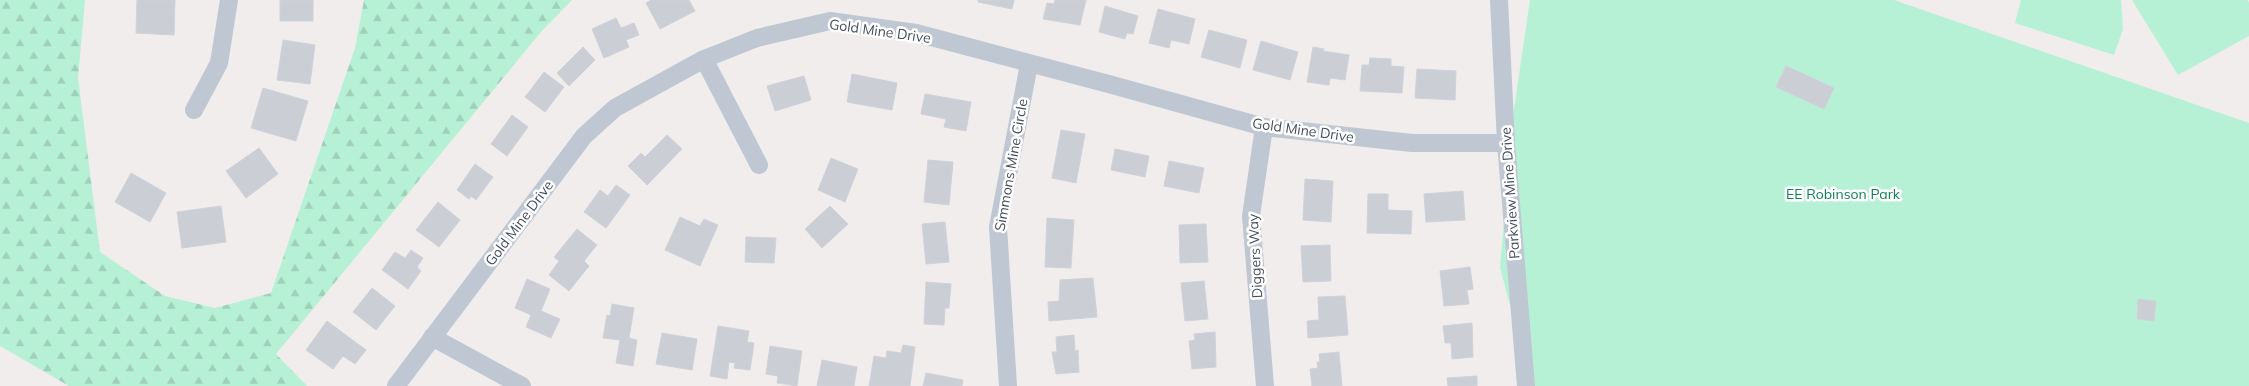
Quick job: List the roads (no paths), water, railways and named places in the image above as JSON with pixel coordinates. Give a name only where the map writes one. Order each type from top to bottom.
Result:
[{"type":"street","points":[[194,110],[219,63],[229,0]]},
{"type":"street","name":"Parkview Mine Drive","points":[[1499,0],[1506,143],[1526,386]]},
{"type":"street","name":"Gold Mine Drive","points":[[396,386],[584,136],[615,108],[704,59],[757,38],[830,21],[916,33],[1264,127],[1412,143],[1506,143]]},
{"type":"street","points":[[704,59],[758,165]]},
{"type":"street","name":"Simmons Mine Circle","points":[[1008,386],[998,227],[1029,64]]},
{"type":"street","name":"Diggers Way","points":[[1264,127],[1251,216],[1265,386]]},
{"type":"street","points":[[432,336],[522,386]]},
{"type":"park label","name":"EE Robinson Park","points":[[1843,194]]}]
